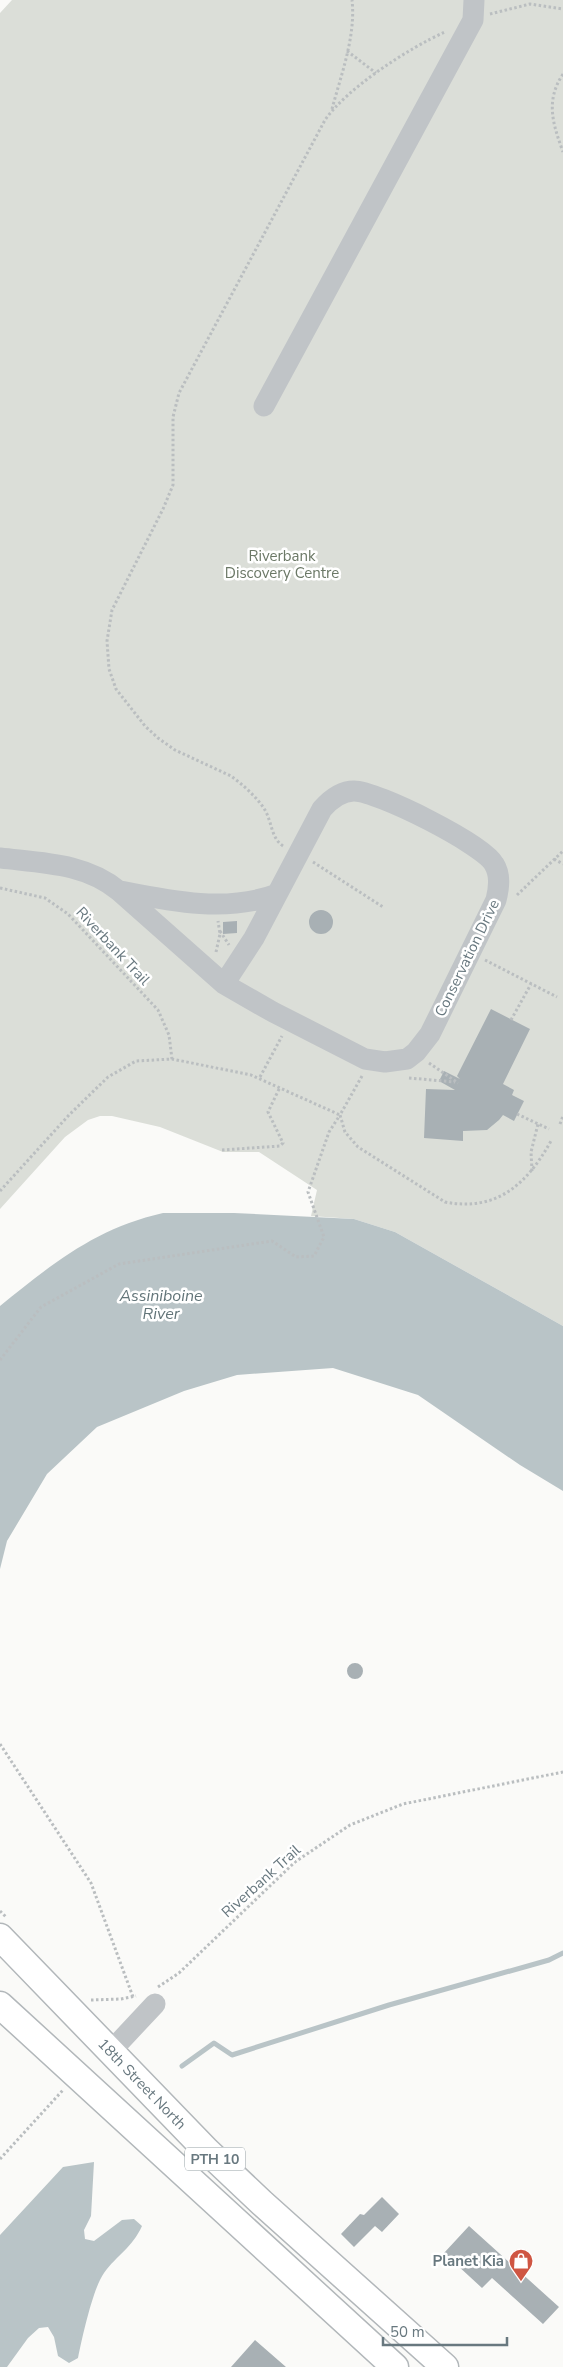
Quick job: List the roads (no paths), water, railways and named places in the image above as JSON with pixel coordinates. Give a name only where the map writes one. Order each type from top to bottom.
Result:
[{"type":"main road","name":"18th Street North","points":[[0,1937],[200,2144],[262,2204],[445,2367]]},
{"type":"main road","name":"PTH 10","points":[[0,2005],[395,2367]]},
{"type":"street","points":[[264,406],[473,20],[474,0]]},
{"type":"street","name":"Conservation Drive","points":[[0,858],[80,868],[100,877],[119,891],[219,980],[365,1059],[385,1062],[398,1062],[411,1056],[430,1034],[488,918],[500,887],[499,874],[495,864],[488,855],[427,820],[381,798],[354,791],[336,796],[322,810],[254,938],[219,980]]},
{"type":"street","points":[[119,891],[177,902],[221,904],[251,902],[277,894]]},
{"type":"street","points":[[111,2051],[151,1995]]},
{"type":"water","name":"Assiniboine River","points":[[163,1213],[234,1213],[354,1219],[395,1232],[563,1326],[563,1491],[520,1465],[418,1395],[333,1368],[237,1375],[184,1391],[97,1427],[47,1474],[7,1541],[0,1569],[0,1306],[76,1249],[117,1228]]},
{"type":"water","points":[[94,2162],[91,2216],[84,2230],[85,2239],[94,2241],[122,2220],[134,2219],[142,2226],[134,2240],[109,2267],[100,2280],[88,2314],[78,2358],[69,2363],[58,2356],[54,2337],[48,2327],[39,2328],[28,2338],[7,2367],[0,2367],[0,2235],[63,2167]]},
{"type":"waterway","points":[[182,2066],[214,2043],[232,2055],[389,2005],[549,1960],[563,1953]]},
{"type":"place","name":"Planet Kia","points":[[521,2282]]},
{"type":"park label","name":"Riverbank Discovery Centre","points":[[282,564]]}]
